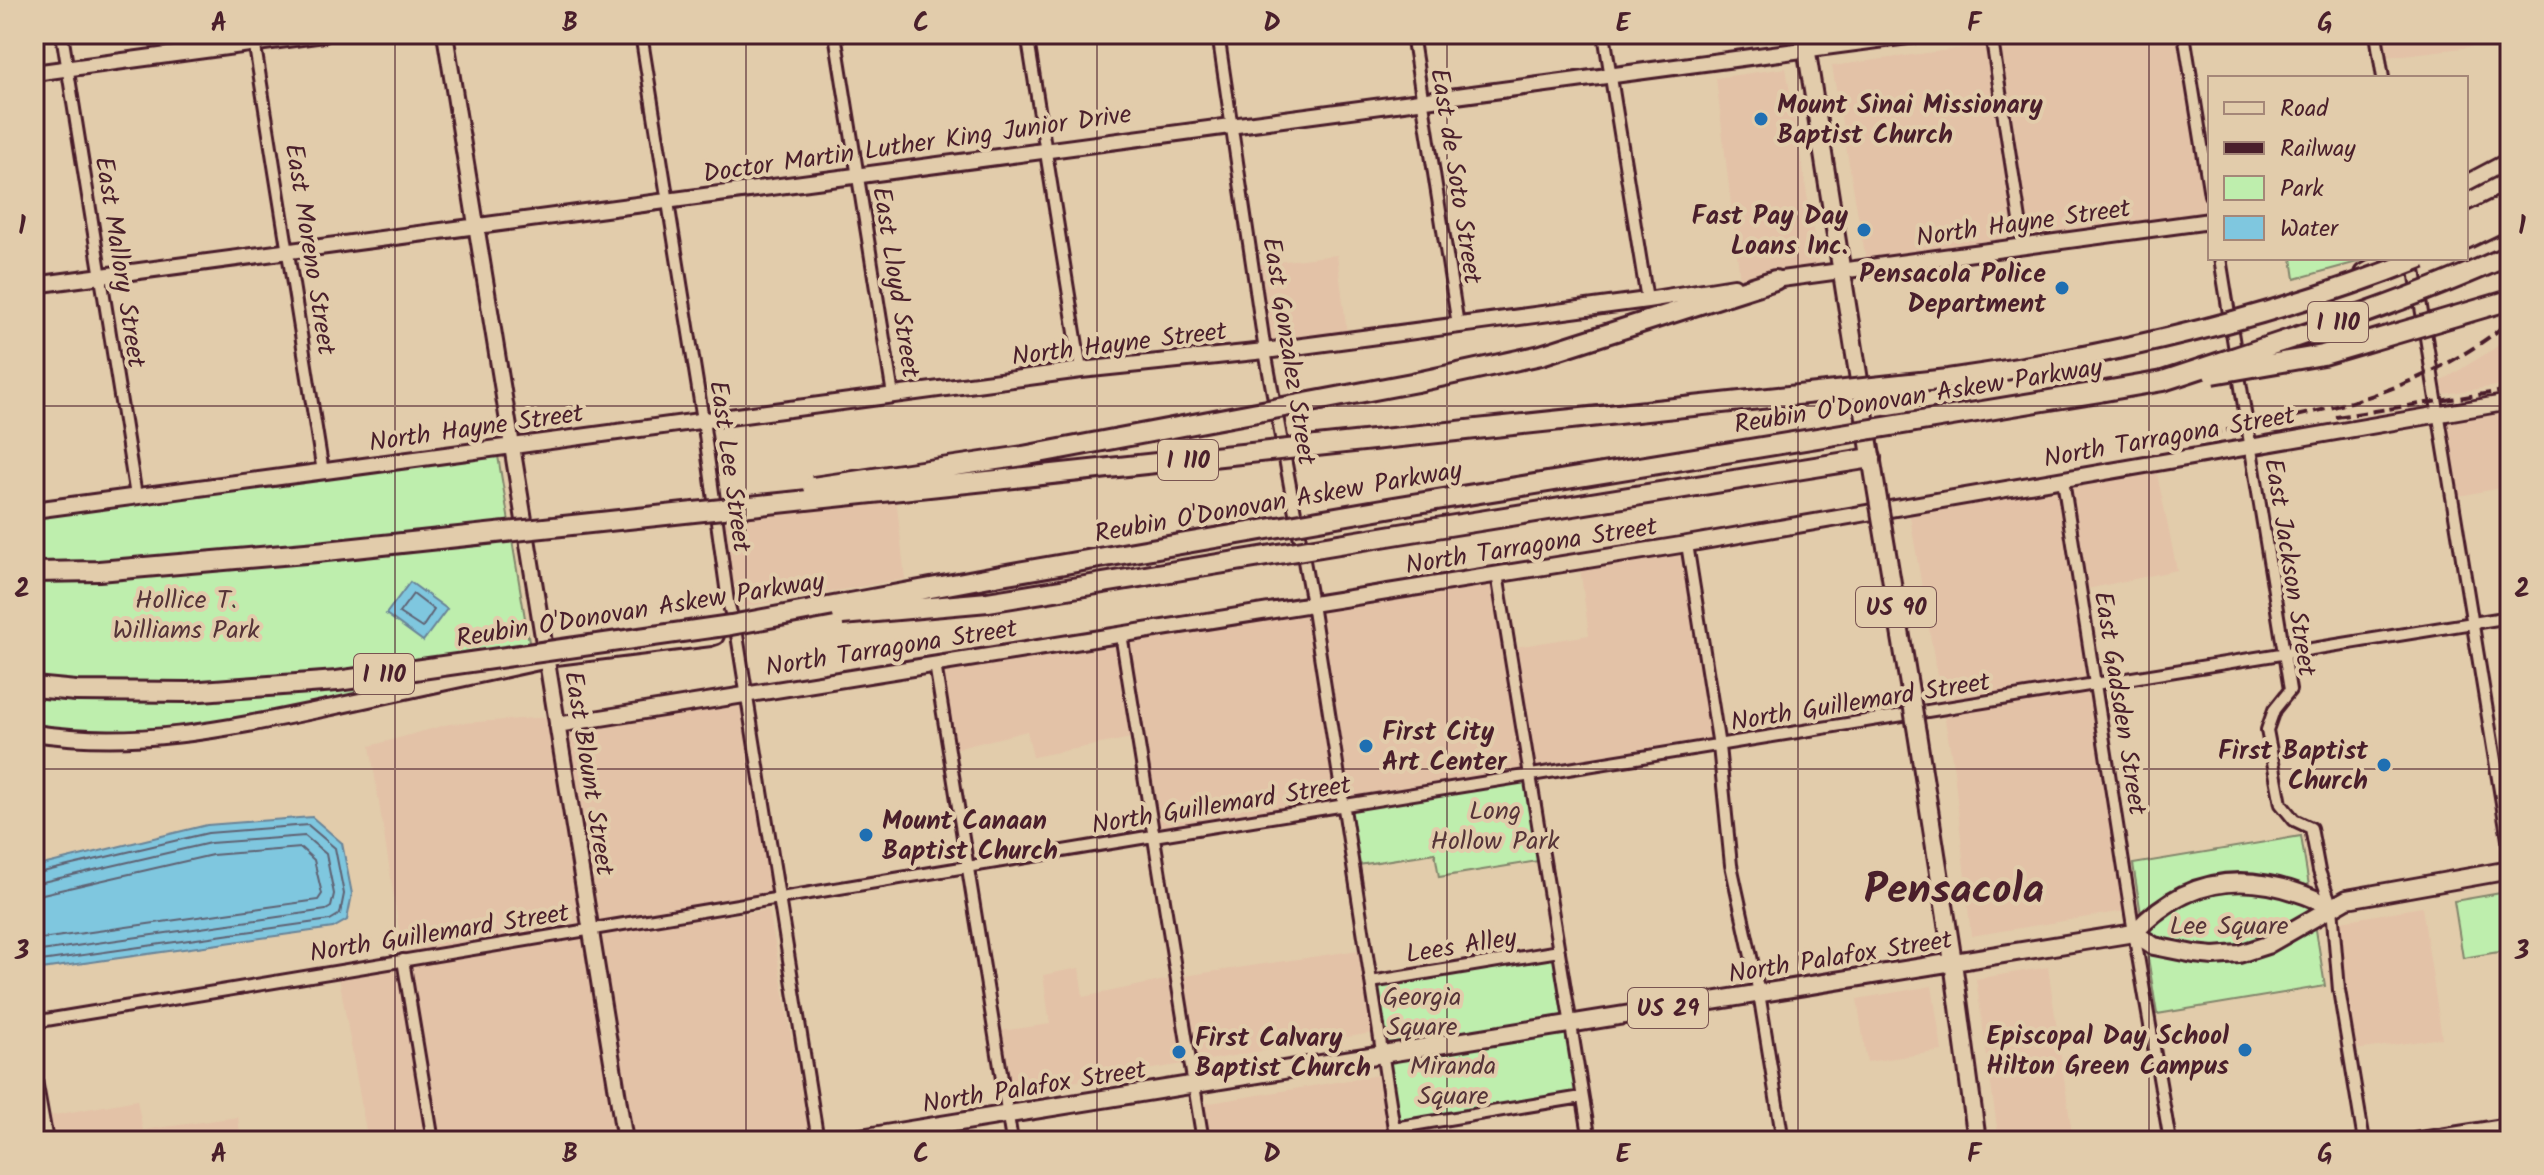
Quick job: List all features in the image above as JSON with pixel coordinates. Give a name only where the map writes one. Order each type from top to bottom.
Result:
[{"type":"highway","points":[[2468,223],[2510,202]]},
{"type":"highway","points":[[2468,238],[2510,218]]},
{"type":"highway","name":"Reubin O'Donovan Askew Parkway","points":[[34,687],[76,691],[188,692],[337,681],[731,625],[1378,510],[2163,381],[2309,333],[2510,255]]},
{"type":"highway","points":[[2333,291],[2390,260]]},
{"type":"highway","points":[[2333,291],[2417,260]]},
{"type":"highway","points":[[617,520],[724,498],[994,461],[1417,382],[1541,355],[1775,280]]},
{"type":"highway","name":"Reubin O'Donovan Askew Parkway","points":[[34,572],[99,571],[302,554],[1960,378],[2083,357],[2219,325],[2333,291]]},
{"type":"highway","points":[[2163,381],[2323,355],[2510,300]]},
{"type":"highway","points":[[731,625],[988,602],[1871,458]]},
{"type":"main road","name":"US 90","points":[[1805,42],[1936,853],[1977,1141]]},
{"type":"main road","points":[[2332,907],[2301,891],[2246,881],[2220,882],[2195,890],[2152,914],[2134,933],[2154,946],[2214,956],[2239,954],[2267,945],[2347,899],[2510,870]]},
{"type":"main road","name":"North Palafox Street","points":[[842,1141],[2134,933]]},
{"type":"street","name":"East Mallory Street","points":[[62,34],[136,496]]},
{"type":"street","points":[[34,73],[254,39],[324,34]]},
{"type":"street","name":"East Blount Street","points":[[445,34],[625,1141]]},
{"type":"street","name":"East Lee Street","points":[[641,34],[703,420],[728,602],[737,635],[818,1141]]},
{"type":"street","name":"East Lloyd Street","points":[[835,34],[893,395]]},
{"type":"street","points":[[1027,34],[1081,370]]},
{"type":"street","name":"East Gonzalez Street","points":[[1218,34],[1265,351],[1312,604],[1396,1141]]},
{"type":"street","name":"East de Soto Street","points":[[1412,34],[1458,325]]},
{"type":"street","points":[[1604,34],[1647,300]]},
{"type":"street","name":"Doctor Martin Luther King Junior Drive","points":[[34,285],[1611,77],[1805,42],[1923,34]]},
{"type":"street","points":[[1991,34],[2024,246]]},
{"type":"street","points":[[2184,34],[2208,183]]},
{"type":"street","points":[[2376,34],[2383,76]]},
{"type":"street","name":"East Moreno Street","points":[[254,39],[323,472]]},
{"type":"street","points":[[2468,182],[2510,160]]},
{"type":"street","name":"North Hayne Street","points":[[34,510],[1081,370],[1265,351],[2208,221]]},
{"type":"street","name":"East Jackson Street","points":[[2220,260],[2290,690],[2274,710],[2267,730],[2281,804],[2294,820],[2311,828],[2319,871],[2332,907],[2339,990],[2364,1141]]},
{"type":"street","points":[[2413,260],[2510,852]]},
{"type":"street","name":"North Tarragona Street","points":[[557,725],[1687,544],[2510,402]]},
{"type":"street","name":"East Gadsden Street","points":[[2063,480],[2170,1141]]},
{"type":"street","points":[[1687,544],[1719,746],[1731,865],[1759,993],[1783,1141]]},
{"type":"street","points":[[1497,574],[1590,1141]]},
{"type":"street","points":[[34,733],[91,739],[135,739],[213,732],[548,660],[711,640],[717,638],[722,630],[728,602]]},
{"type":"street","name":"North Guillemard Street","points":[[34,1022],[2510,617]]},
{"type":"street","points":[[1121,634],[1203,1141]]},
{"type":"street","points":[[935,664],[1012,1141]]},
{"type":"street","name":"Lees Alley","points":[[1371,982],[1559,951]]},
{"type":"street","points":[[403,960],[433,1141]]},
{"type":"street","points":[[34,1069],[47,1141]]},
{"type":"street","points":[[1394,1128],[1582,1097]]},
{"type":"street","points":[[2415,1141],[2510,1126]]},
{"type":"shaded area","points":[[2061,34],[2177,34],[2206,215],[2030,239],[1999,43]]},
{"type":"shaded area","points":[[2383,34],[2470,34],[2471,47],[2387,57]]},
{"type":"shaded area","points":[[1985,45],[2017,241],[1866,261],[1832,66]]},
{"type":"shaded area","points":[[1786,68],[1819,267],[1740,279],[1716,78]]},
{"type":"shaded area","points":[[1337,255],[1347,333],[1271,344],[1259,264]]},
{"type":"shaded area","points":[[2510,334],[2510,384],[2444,394],[2442,381],[2495,348]]},
{"type":"shaded area","points":[[2510,408],[2510,486],[2459,496],[2447,418]]},
{"type":"shaded area","points":[[2156,469],[2177,570],[2087,589],[2071,484]]},
{"type":"shaded area","points":[[2057,487],[2088,680],[1942,704],[1909,511]]},
{"type":"shaded area","points":[[896,497],[905,579],[737,608],[723,517]]},
{"type":"shaded area","points":[[1681,551],[1711,741],[1536,769],[1516,647],[1589,635],[1580,567]]},
{"type":"shaded area","points":[[1491,581],[1522,772],[1348,800],[1320,609]]},
{"type":"shaded area","points":[[1306,611],[1335,802],[1160,830],[1129,638]]},
{"type":"shaded area","points":[[1115,641],[1131,738],[1033,757],[1027,731],[955,749],[942,669]]},
{"type":"shaded area","points":[[2090,692],[2125,911],[1971,936],[1954,770],[1944,715]]},
{"type":"shaded area","points":[[740,701],[772,893],[596,922],[565,730]]},
{"type":"shaded area","points":[[549,717],[583,924],[403,954],[370,746],[449,724]]},
{"type":"shaded area","points":[[2422,907],[2442,1038],[2356,1050],[2336,922]]},
{"type":"shaded area","points":[[769,910],[808,1128],[727,1141],[632,1141],[598,934]]},
{"type":"shaded area","points":[[585,936],[618,1141],[439,1141],[411,965]]},
{"type":"shaded area","points":[[1359,950],[1372,1033],[1197,1062],[1184,976]]},
{"type":"shaded area","points":[[397,967],[425,1141],[307,1141],[366,1131],[339,977]]},
{"type":"shaded area","points":[[2048,967],[2073,1141],[1999,1141],[1976,979]]},
{"type":"shaded area","points":[[1079,968],[1083,997],[1170,979],[1183,1064],[1011,1092],[1001,1031],[1050,1024],[1043,975]]},
{"type":"shaded area","points":[[1932,986],[1942,1051],[1867,1062],[1857,999]]},
{"type":"shaded area","points":[[1379,1075],[1390,1141],[1210,1141],[1204,1104]]},
{"type":"shaded area","points":[[137,1100],[143,1130],[238,1117],[241,1141],[54,1141],[49,1116]]},
{"type":"green space","points":[[2292,260],[2365,260],[2295,279]]},
{"type":"green space","name":"Hollice T. Williams Park","points":[[498,456],[532,660],[224,723],[139,732],[83,732],[34,727],[34,518]]},
{"type":"green space","name":"Long Hollow Park","points":[[1530,776],[1544,860],[1439,877],[1435,853],[1352,866],[1343,807]]},
{"type":"green space","name":"Lee Square","points":[[2301,836],[2325,986],[2157,1014],[2133,864]]},
{"type":"green space","points":[[2501,893],[2510,950],[2463,958],[2454,901]]},
{"type":"green space","points":[[1559,951],[1582,1097],[1394,1128],[1371,982]]},
{"type":"water","points":[[410,582],[447,609],[423,641],[386,614]]},
{"type":"water","points":[[312,817],[342,843],[352,894],[347,920],[333,928],[34,970],[34,867],[207,825]]},
{"type":"railway","points":[[2173,441],[2307,414],[2392,388],[2433,371],[2472,349],[2510,321]]},
{"type":"railway","points":[[2336,417],[2510,390]]},
{"type":"place","name":"Mount Sinai Missionary Baptist Church","points":[[1761,119]]},
{"type":"place","name":"Fast Pay Day Loans Inc.","points":[[1864,230]]},
{"type":"place","name":"Pensacola Police Department","points":[[2062,288]]},
{"type":"place","name":"First City Art Center","points":[[1366,746]]},
{"type":"place","name":"First Baptist Church","points":[[2384,765]]},
{"type":"place","name":"Mount Canaan Baptist Church","points":[[866,835]]},
{"type":"place","name":"Episcopal Day School Hilton Green Campus","points":[[2245,1050]]},
{"type":"place","name":"First Calvary Baptist Church","points":[[1179,1052]]},
{"type":"district","name":"Pensacola","points":[[1954,888]]},
{"type":"park label","name":"Georgia Square","points":[[1422,1011]]},
{"type":"park label","name":"Miranda Square","points":[[1453,1080]]}]
